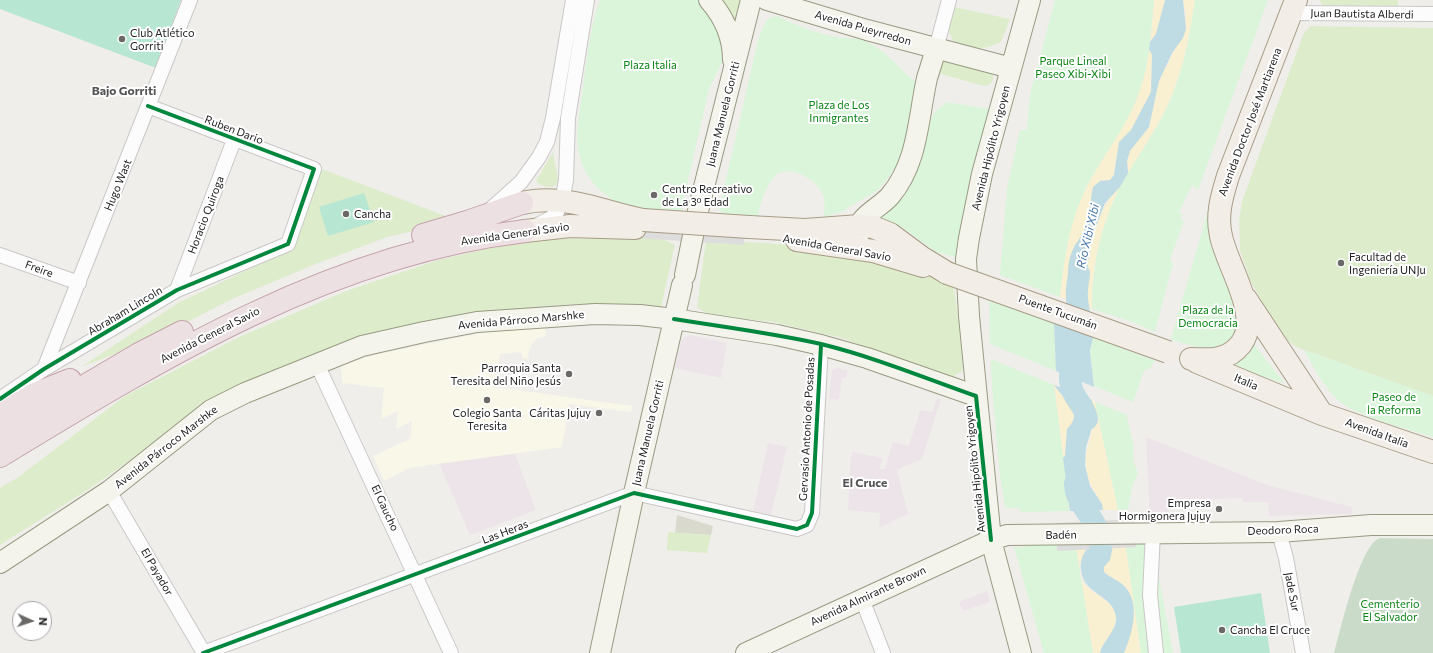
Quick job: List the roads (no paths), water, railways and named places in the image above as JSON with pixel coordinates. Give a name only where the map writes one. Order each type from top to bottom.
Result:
[{"type":"highway","name":"Avenida General Savio","points":[[0,436],[139,354],[246,299],[346,259],[384,246],[467,222],[522,203]]},
{"type":"highway","name":"Avenida General Savio","points":[[0,456],[146,368],[216,330],[257,311],[367,267],[433,247],[470,239],[525,231]]},
{"type":"highway","points":[[0,414],[35,394],[139,354]]},
{"type":"highway","points":[[0,472],[102,395]]},
{"type":"main road","points":[[709,0],[727,27],[733,47],[734,70]]},
{"type":"main road","name":"Juana Manuela Gorriti","points":[[600,653],[634,493],[674,319],[751,0]]},
{"type":"main road","name":"Avenida Pueyrredon","points":[[767,0],[936,49],[1011,68]]},
{"type":"main road","name":"Avenida Hipólito Yrigoyen","points":[[1021,653],[991,540],[969,316],[967,251],[982,174],[1030,0]]},
{"type":"main road","name":"Avenida Doctor José Martiarena","points":[[1241,291],[1221,235],[1220,203],[1228,176],[1293,6]]},
{"type":"main road","points":[[873,251],[868,250],[860,244],[857,236],[858,226],[864,218],[887,199],[901,181],[917,138],[927,79],[936,49]]},
{"type":"main road","name":"Avenida General Savio","points":[[522,203],[537,200],[580,203],[643,224]]},
{"type":"main road","points":[[828,229],[876,207]]},
{"type":"main road","name":"Avenida General Savio","points":[[525,231],[570,226],[643,224],[748,231],[828,229],[858,226],[873,227],[890,234],[921,257],[947,273]]},
{"type":"main road","name":"Avenida General Savio","points":[[748,231],[873,251],[947,273]]},
{"type":"main road","name":"Puente Tucumán","points":[[947,273],[1168,352]]},
{"type":"main road","points":[[1191,359],[1208,360],[1224,357],[1236,349],[1244,340],[1248,327],[1241,291]]},
{"type":"main road","points":[[1241,291],[1322,414]]},
{"type":"main road","name":"Avenida Párroco Marshke","points":[[0,563],[109,491],[211,410],[245,393],[362,346],[478,322],[595,314],[640,315],[674,319],[821,345],[867,358],[976,396]]},
{"type":"main road","name":"Italia","points":[[1168,352],[1191,359],[1322,414]]},
{"type":"main road","name":"Avenida Italia","points":[[1322,414],[1433,452]]},
{"type":"main road","name":"Deodoro Roca","points":[[1132,532],[1279,532],[1371,525],[1433,525]]},
{"type":"main road","name":"Badén","points":[[991,540],[1007,535],[1132,532]]},
{"type":"main road","name":"Avenida Almirante Brown","points":[[746,653],[991,540]]},
{"type":"street","name":"Hugo Wast","points":[[44,370],[190,0]]},
{"type":"street","points":[[480,217],[515,188],[543,151],[553,118],[573,0]]},
{"type":"street","points":[[525,231],[551,218],[562,201],[566,180],[568,118],[587,0]]},
{"type":"street","points":[[936,49],[949,0]]},
{"type":"street","name":"Juan Bautista Alberdi","points":[[1293,6],[1433,14]]},
{"type":"street","name":"Ruben Dario","points":[[148,106],[234,140],[314,169],[288,244]]},
{"type":"street","name":"Horacio Quiroga","points":[[177,290],[234,140]]},
{"type":"street","name":"Abraham Lincoln","points":[[0,399],[44,370],[177,290],[288,244]]},
{"type":"street","name":"Freire","points":[[0,255],[78,283]]},
{"type":"street","name":"Gervasio Antonio de Posadas","points":[[634,493],[797,529],[807,525],[812,513],[821,345]]},
{"type":"street","name":"El Gaucho","points":[[317,364],[451,653]]},
{"type":"street","name":"El Payador","points":[[109,491],[204,653]]},
{"type":"street","name":"Las Heras","points":[[204,653],[634,493]]},
{"type":"street","points":[[1153,532],[1150,595],[1156,653]]},
{"type":"street","name":"Jade Sur","points":[[1279,532],[1287,566],[1303,653]]},
{"type":"street","points":[[862,599],[883,653]]},
{"type":"water","points":[[1165,0],[1183,0],[1186,29],[1183,38],[1172,53],[1159,81],[1149,127],[1130,151],[1127,161],[1128,173],[1120,187],[1105,203],[1093,235],[1085,280],[1085,306],[1073,302],[1068,281],[1068,266],[1075,245],[1082,235],[1087,223],[1093,187],[1100,181],[1110,180],[1114,175],[1119,142],[1131,130],[1151,92],[1152,55],[1149,49],[1150,42],[1156,34]]},
{"type":"water","points":[[1054,323],[1088,335],[1094,387],[1056,371]]},
{"type":"water","points":[[1054,385],[1092,400],[1094,421],[1086,447],[1085,465],[1090,486],[1102,504],[1103,510],[1070,511],[1063,458],[1065,456],[1067,429],[1072,423],[1074,417],[1071,406]]},
{"type":"water","points":[[1113,546],[1110,560],[1104,567],[1104,572],[1123,585],[1130,594],[1133,602],[1134,619],[1130,637],[1124,653],[1100,653],[1114,627],[1116,617],[1114,609],[1110,603],[1087,585],[1083,578],[1081,564],[1087,549]]},
{"type":"waterway","name":"Río Xibi Xibi","points":[[1079,274],[1077,296],[1082,336],[1080,346],[1071,366],[1070,377],[1072,390],[1083,408],[1087,419]]},
{"type":"waterway","name":"Río Xibi Xibi","points":[[1075,484],[1078,497],[1099,534],[1100,553]]},
{"type":"place","name":"Club Atlético Gorriti","points":[[122,39]]},
{"type":"place","name":"Centro Recreativo de La 3º Edad","points":[[654,195]]},
{"type":"place","name":"Cancha","points":[[346,214]]},
{"type":"place","name":"Facultad de Ingeniería UNJu","points":[[1341,263]]},
{"type":"place","name":"Parroquia Santa Teresita del Niño Jesús","points":[[569,374]]},
{"type":"place","name":"Colegio Santa Teresita","points":[[487,400]]},
{"type":"place","name":"Cáritas Jujuy","points":[[599,413]]},
{"type":"place","name":"Empresa Hormigonera Jujuy","points":[[1219,509]]},
{"type":"place","name":"Cancha El Cruce","points":[[1222,630]]},
{"type":"district","name":"Bajo Gorriti","points":[[124,91]]},
{"type":"district","name":"El Cruce","points":[[865,483]]},
{"type":"park label","name":"Plaza Italia","points":[[650,65]]},
{"type":"park label","name":"Parque Lineal Paseo Xibi-Xibi","points":[[1073,67]]},
{"type":"park label","name":"Plaza de Los Inmigrantes","points":[[839,111]]},
{"type":"park label","name":"Plaza de la Democracia","points":[[1208,316]]},
{"type":"park label","name":"Paseo de la Reforma","points":[[1394,403]]},
{"type":"park label","name":"Cementerio El Salvador","points":[[1390,610]]}]
